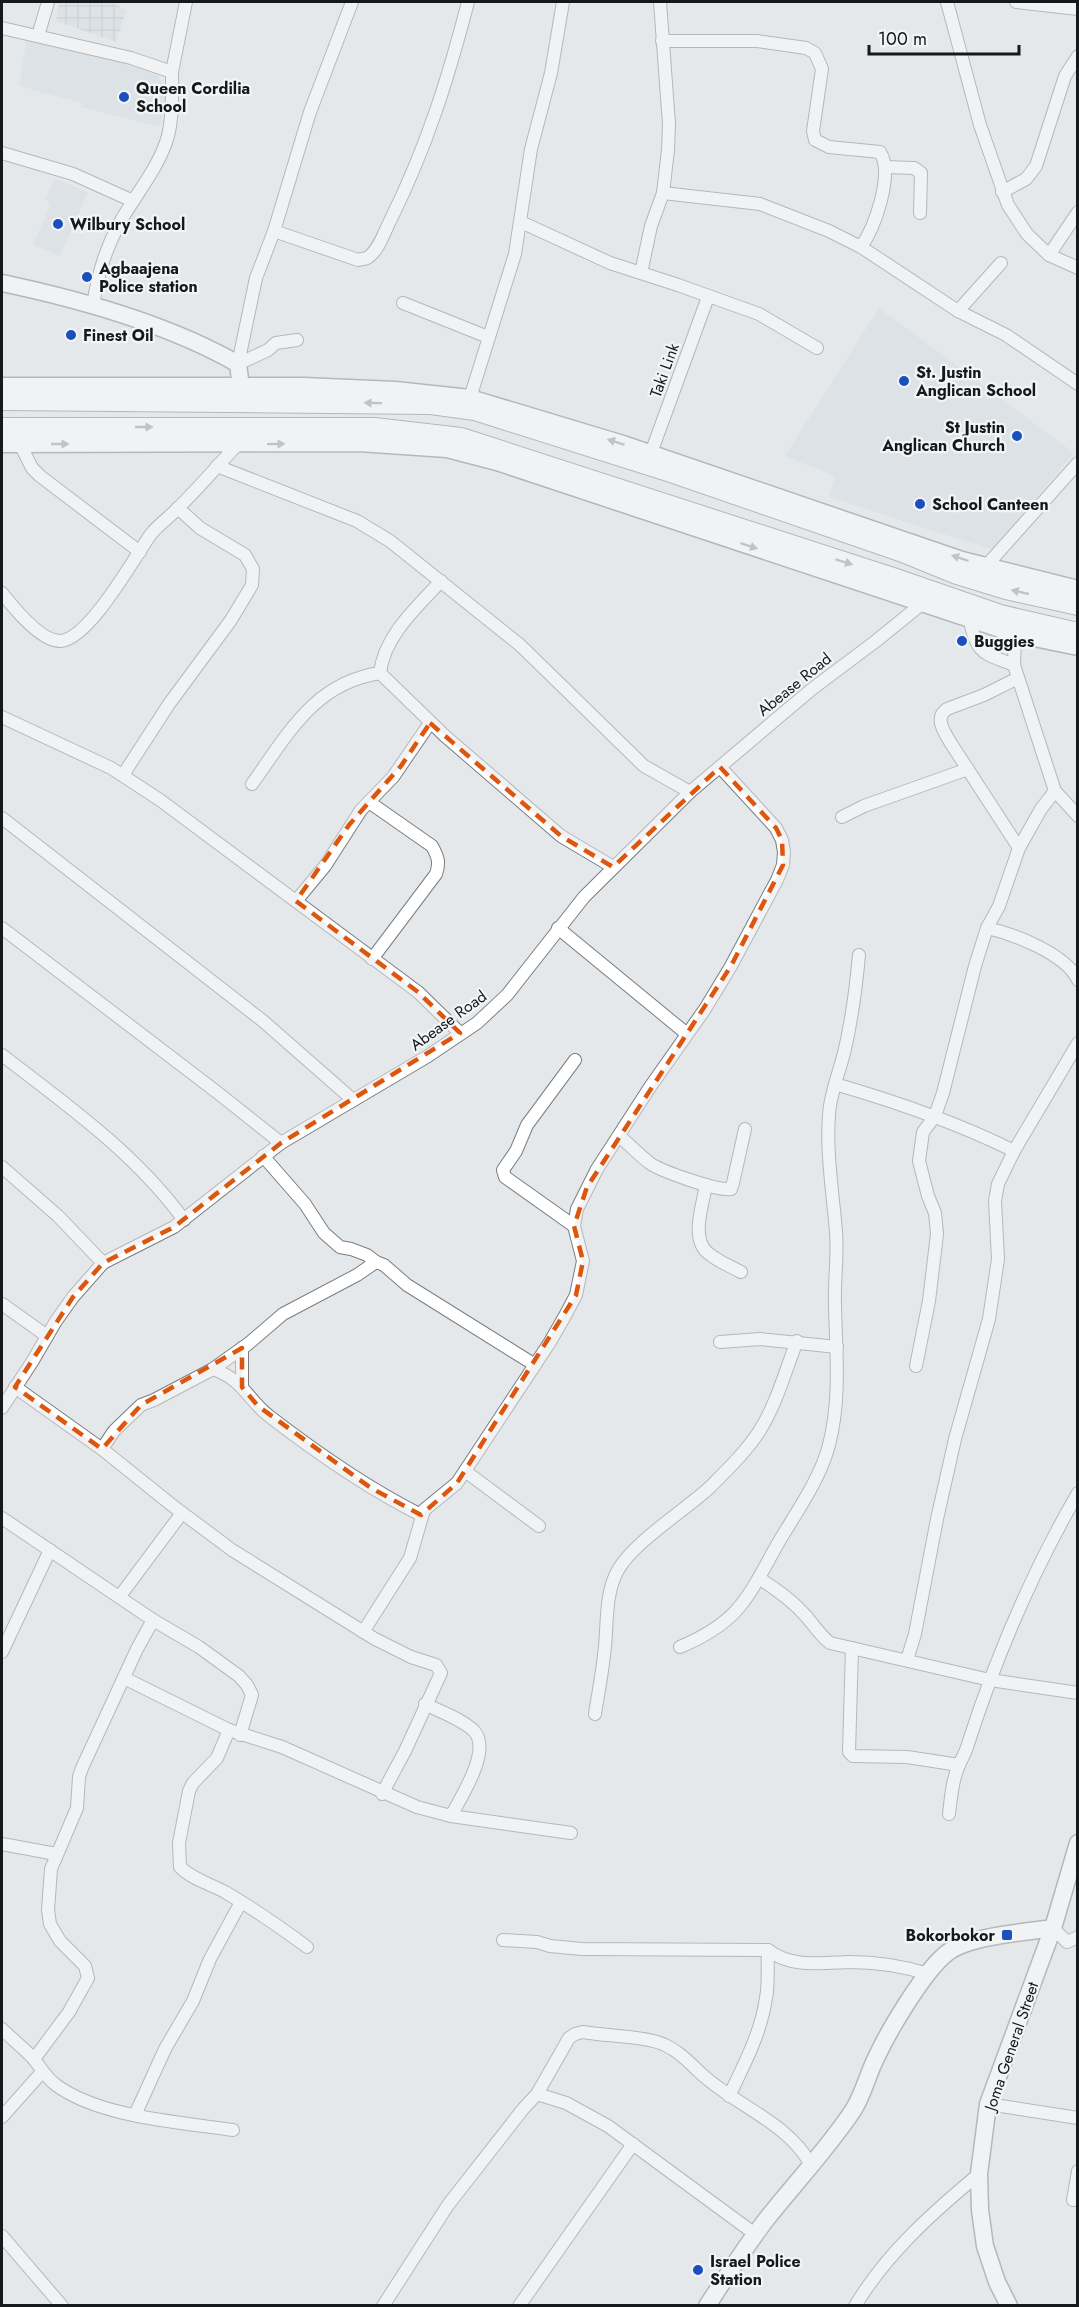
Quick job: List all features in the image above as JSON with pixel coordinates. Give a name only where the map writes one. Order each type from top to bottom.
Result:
[{"type":"main road","points":[[92,399],[95,412],[92,427]]},
{"type":"main road","points":[[2,400],[92,399],[431,404],[475,410],[553,429],[967,577],[1006,589],[1077,605]]},
{"type":"main road","points":[[2,428],[92,427],[194,436],[374,428],[461,438],[896,579],[1000,615],[1051,636],[1077,633]]},
{"type":"street","points":[[38,36],[48,2]]},
{"type":"street","points":[[93,306],[97,280],[107,248],[152,172],[168,135],[172,72],[186,2]]},
{"type":"street","points":[[241,387],[238,364],[256,278],[274,231],[310,112],[352,2]]},
{"type":"street","points":[[274,231],[358,260],[367,258],[376,248],[405,192],[426,143],[468,2]]},
{"type":"street","points":[[470,398],[515,254],[531,149],[551,73],[563,2]]},
{"type":"street","points":[[641,273],[651,226],[663,193],[669,124],[660,2]]},
{"type":"street","points":[[947,2],[980,125],[1002,192],[1017,221],[1049,255],[1077,268]]},
{"type":"street","points":[[1016,2],[1077,9]]},
{"type":"street","points":[[2,28],[131,58],[172,72]]},
{"type":"street","points":[[662,41],[757,41],[806,48],[814,53],[822,69],[813,131],[815,140],[829,147],[880,152],[884,159],[885,167],[879,208],[871,231],[861,247]]},
{"type":"street","points":[[1002,192],[1026,179],[1036,166],[1065,76],[1077,56]]},
{"type":"street","points":[[2,153],[72,174],[133,201]]},
{"type":"street","points":[[885,167],[914,168],[921,173],[920,213]]},
{"type":"street","points":[[663,193],[760,204],[829,231],[861,247],[958,311],[1006,335],[1077,384]]},
{"type":"street","points":[[1049,255],[1077,212]]},
{"type":"street","points":[[521,222],[610,263],[759,314],[817,348]]},
{"type":"street","points":[[958,311],[1001,263]]},
{"type":"street","points":[[2,283],[93,306],[192,340],[238,364]]},
{"type":"street","name":"Taki Link","points":[[651,453],[708,297]]},
{"type":"street","points":[[403,303],[488,337]]},
{"type":"street","points":[[238,364],[268,350],[276,343],[297,340]]},
{"type":"street","points":[[2,386],[303,386],[395,390],[470,398],[553,429],[651,453],[962,560],[1077,589]]},
{"type":"street","points":[[2,444],[194,436],[238,444],[359,443],[447,449],[497,462],[1015,634],[1051,636],[1077,647]]},
{"type":"street","points":[[20,444],[32,468],[40,476],[140,552]]},
{"type":"street","points":[[2,593],[42,635],[62,641],[78,634],[101,608],[153,532],[238,444]]},
{"type":"street","points":[[987,565],[1077,463]]},
{"type":"street","points":[[217,466],[357,520],[390,541],[520,645],[644,766],[690,792]]},
{"type":"street","points":[[123,775],[169,704],[231,620],[252,585],[253,569],[244,555],[200,528],[178,508]]},
{"type":"street","points":[[380,673],[386,651],[401,626],[441,581]]},
{"type":"street","name":"Abease Road","points":[[2,1408],[73,1297],[103,1263],[184,1220],[281,1143],[428,1056],[477,1023],[507,995],[584,897],[690,792],[812,689],[924,602]]},
{"type":"street","points":[[969,618],[978,647],[984,653],[1014,665]]},
{"type":"street","points":[[1015,634],[1014,665],[1055,791],[1077,816]]},
{"type":"street","points":[[380,673],[430,723],[561,836],[614,867]]},
{"type":"street","points":[[252,784],[313,704],[347,682],[361,676],[380,673]]},
{"type":"street","points":[[1018,678],[942,712],[940,719],[942,727],[1019,848]]},
{"type":"street","points":[[2,717],[77,750],[123,775],[418,992],[460,1033]]},
{"type":"street","points":[[296,901],[324,866],[349,825],[401,766],[430,723]]},
{"type":"street","points":[[363,1632],[405,1570],[421,1515],[428,1506],[457,1483],[561,1324],[577,1290],[583,1262],[574,1226],[577,1209],[584,1194],[619,1136],[731,966],[783,865],[782,840],[776,828],[720,767]]},
{"type":"street","points":[[842,817],[864,806],[968,769]]},
{"type":"street","points":[[916,1366],[929,1301],[937,1234],[935,1213],[919,1161],[923,1132],[935,1116],[944,1093],[975,966],[987,928],[999,906],[1019,848],[1041,808],[1055,791]]},
{"type":"street","points":[[369,802],[432,846],[439,857],[436,874],[372,959]]},
{"type":"street","points":[[2,818],[254,1014],[353,1100]]},
{"type":"street","points":[[2,928],[281,1143]]},
{"type":"street","points":[[558,928],[687,1034]]},
{"type":"street","points":[[987,928],[1008,933],[1054,956],[1073,971],[1077,980]]},
{"type":"street","points":[[680,1647],[699,1639],[732,1617],[744,1602],[816,1477],[829,1447],[835,1413],[837,1242],[829,1148],[829,1114],[852,1015],[860,955]]},
{"type":"street","points":[[907,1660],[915,1634],[933,1537],[956,1439],[989,1319],[998,1259],[995,1201],[1002,1171],[1077,1043]]},
{"type":"street","points":[[2,1055],[108,1137],[163,1192],[184,1220]]},
{"type":"street","points":[[574,1226],[505,1176],[503,1170],[516,1151],[527,1125],[575,1060]]},
{"type":"street","points":[[836,1084],[935,1116],[1014,1150]]},
{"type":"street","points":[[619,1136],[652,1164],[706,1185],[731,1189],[745,1129]]},
{"type":"street","points":[[263,1156],[304,1204],[324,1233],[340,1247],[367,1255],[384,1265],[412,1288],[535,1365]]},
{"type":"street","points":[[2,1167],[58,1216],[103,1263]]},
{"type":"street","points":[[706,1185],[698,1232],[702,1246],[708,1253],[741,1272]]},
{"type":"street","points":[[102,1449],[114,1431],[141,1405],[213,1369],[283,1314],[357,1275],[376,1262]]},
{"type":"street","points":[[2,1304],[47,1336]]},
{"type":"street","points":[[720,1342],[760,1339],[837,1347]]},
{"type":"street","points":[[595,1714],[609,1602],[617,1571],[626,1558],[710,1486],[750,1443],[764,1422],[796,1341]]},
{"type":"street","points":[[242,1348],[242,1387]]},
{"type":"street","points":[[213,1369],[235,1379],[267,1415],[371,1488],[421,1515]]},
{"type":"street","points":[[15,1387],[102,1449],[232,1550],[363,1632],[411,1657],[436,1665],[441,1672],[405,1751],[382,1794]]},
{"type":"street","points":[[465,1471],[539,1526]]},
{"type":"street","points":[[949,1814],[951,1792],[958,1765],[965,1755],[990,1680],[1032,1576],[1077,1493]]},
{"type":"street","points":[[120,1596],[182,1513]]},
{"type":"street","points":[[2,1518],[153,1620],[199,1647],[248,1685],[252,1695],[235,1732],[189,1791],[181,1829],[178,1856],[180,1867],[186,1874],[272,1920],[307,1947]]},
{"type":"street","points":[[2,1652],[50,1550]]},
{"type":"street","points":[[759,1578],[790,1600],[830,1643],[990,1680],[1077,1693]]},
{"type":"street","points":[[34,2059],[64,2019],[88,1978],[85,1966],[60,1941],[50,1924],[48,1910],[50,1879],[56,1854],[77,1808],[79,1776],[82,1768],[153,1620]]},
{"type":"street","points":[[852,1648],[849,1752],[853,1756],[921,1758],[958,1765]]},
{"type":"street","points":[[124,1678],[235,1732],[282,1747],[417,1808],[451,1816],[571,1833]]},
{"type":"street","points":[[425,1704],[473,1730],[479,1737],[481,1748],[478,1758],[451,1816]]},
{"type":"street","name":"Joma General Street","points":[[1008,2305],[997,2282],[985,2246],[980,2210],[979,2174],[988,2104],[1053,1928],[1077,1843]]},
{"type":"street","points":[[2,1844],[56,1854]]},
{"type":"street","points":[[135,2115],[165,2049],[193,2001],[210,1959],[241,1902]]},
{"type":"street","points":[[707,2306],[755,2234],[828,2145],[857,2104],[892,2027],[928,1974],[948,1952],[984,1939],[1053,1928],[1072,1940],[1077,1950]]},
{"type":"street","points":[[503,1940],[537,1942],[550,1946],[582,1949],[768,1950],[777,1958],[802,1963],[824,1965],[849,1962],[891,1965],[928,1974]]},
{"type":"street","points":[[729,2096],[749,2055],[763,2013],[768,1950]]},
{"type":"street","points":[[2,2029],[34,2059],[42,2072],[56,2085],[78,2099],[135,2115],[233,2130]]},
{"type":"street","points":[[383,2306],[453,2199],[537,2094],[569,2038],[575,2034],[583,2032],[663,2044],[691,2062],[703,2076],[729,2096],[795,2142],[811,2165]]},
{"type":"street","points":[[2,2117],[42,2072]]},
{"type":"street","points":[[537,2094],[584,2112],[633,2144],[755,2234]]},
{"type":"street","points":[[988,2104],[1077,2118]]},
{"type":"street","points":[[519,2306],[633,2144]]},
{"type":"street","points":[[1073,2200],[1077,2171]]},
{"type":"street","points":[[855,2306],[872,2280],[918,2227],[979,2174]]},
{"type":"street","points":[[2,2236],[62,2306]]},
{"type":"highlighted area","points":[[430,723],[561,836],[613,867],[720,767],[776,828],[782,840],[783,865],[731,966],[587,1187],[574,1226],[583,1261],[576,1295],[457,1483],[421,1515],[371,1488],[258,1406],[242,1387],[242,1348],[141,1405],[102,1449],[15,1387],[73,1297],[103,1263],[174,1227],[281,1143],[460,1033],[418,992],[296,901],[349,825],[401,766]]},
{"type":"shaded area","points":[[59,2],[111,2],[126,10],[116,42],[56,21]]},
{"type":"shaded area","points":[[27,37],[95,54],[87,86],[96,53],[154,69],[165,87],[160,127],[81,107],[82,103],[19,86]]},
{"type":"shaded area","name":"Wilbury School","points":[[55,179],[88,192],[60,256],[33,245],[51,204],[45,199]]},
{"type":"shaded area","name":"St. Justin Anglican School","points":[[879,308],[1074,453],[993,550],[829,497],[835,476],[785,456]]},
{"type":"place","name":"Queen Cordilia School","points":[[124,97]]},
{"type":"place","name":"Wilbury School","points":[[58,224]]},
{"type":"place","name":"Agbaajena Police station","points":[[87,277]]},
{"type":"place","name":"Finest Oil","points":[[71,335]]},
{"type":"place","name":"St. Justin Anglican School","points":[[904,381]]},
{"type":"place","name":"St Justin Anglican Church","points":[[1017,436]]},
{"type":"place","name":"School Canteen","points":[[920,504]]},
{"type":"place","name":"Buggies","points":[[962,641]]},
{"type":"place","name":"Bokorbokor","points":[[1007,1935]]},
{"type":"place","name":"Israel Police Station","points":[[698,2270]]}]
